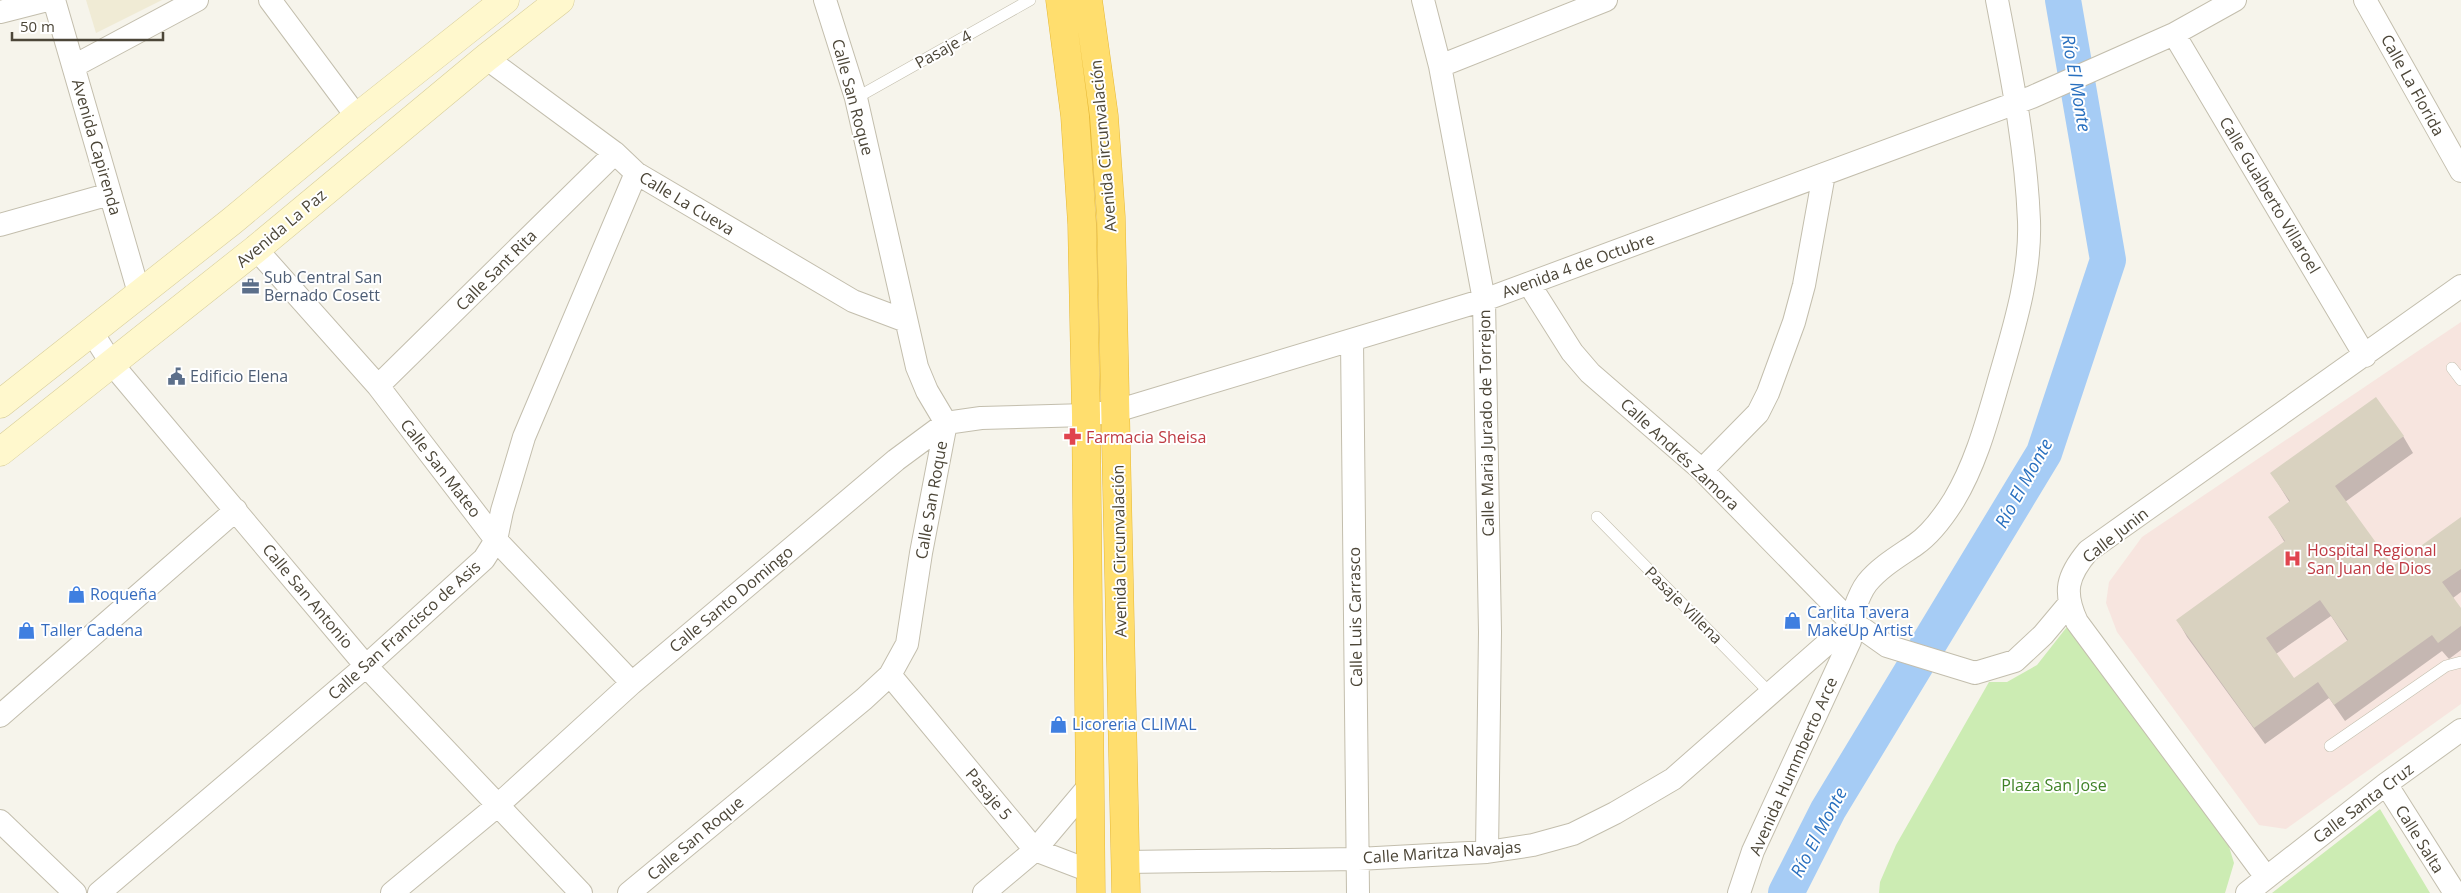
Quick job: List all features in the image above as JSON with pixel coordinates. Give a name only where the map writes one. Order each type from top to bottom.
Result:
[{"type":"highway","name":"Avenida Circunvalación","points":[[1060,0],[1075,116],[1082,224],[1086,415],[1090,882]]},
{"type":"highway","name":"Avenida Circunvalación","points":[[1088,0],[1104,116],[1111,216],[1126,893]]},
{"type":"street","points":[[0,12],[47,0]]},
{"type":"street","name":"Avenida Capirenda","points":[[54,0],[140,293]]},
{"type":"street","points":[[74,66],[197,0]]},
{"type":"street","points":[[270,0],[357,117]]},
{"type":"street","points":[[0,404],[232,221],[357,117],[505,0]]},
{"type":"street","name":"Avenida La Paz","points":[[0,452],[256,249],[486,58],[560,0]]},
{"type":"street","name":"Calle San Roque","points":[[629,893],[864,700],[890,675],[907,644],[921,553],[946,423],[927,391],[917,367],[856,98],[825,0]]},
{"type":"street","name":"Calle Maria Jurado de Torrejon","points":[[1422,0],[1440,66],[1484,300],[1490,632],[1487,852]]},
{"type":"street","points":[[1440,66],[1606,0]]},
{"type":"street","name":"Avenida Hummberto Arce","points":[[1738,893],[1753,850],[1850,626],[1861,592],[1868,581],[1897,556],[1916,544],[1938,523],[1955,499],[1971,466],[1986,424],[2016,321],[2025,274],[2029,222],[2025,99],[1997,0]]},
{"type":"street","name":"Calle La Florida","points":[[2364,0],[2461,171]]},
{"type":"street","name":"Avenida 4 de Octubre","points":[[1116,411],[1352,341],[1529,284],[2025,99],[2145,48],[2174,34],[2229,2]]},
{"type":"street","name":"Calle Gualberto Villaroel","points":[[2174,34],[2365,356]]},
{"type":"street","name":"Calle La Cueva","points":[[486,58],[615,153],[636,173],[854,301],[906,321]]},
{"type":"street","name":"Calle Sant Rita","points":[[378,386],[615,153]]},
{"type":"street","name":"Calle San Francisco de Asis","points":[[99,893],[366,666],[484,559],[496,540],[502,511],[524,437],[636,173]]},
{"type":"street","points":[[1702,470],[1758,413],[1768,393],[1794,322],[1802,294],[1824,174]]},
{"type":"street","points":[[0,224],[110,194]]},
{"type":"street","name":"Calle San Mateo","points":[[256,249],[378,386],[496,540],[632,683]]},
{"type":"street","name":"Calle Andrés Zamora","points":[[1529,284],[1572,352],[1590,372],[1702,470],[1850,626],[1888,646],[1975,673],[2015,661],[2043,635],[2068,604]]},
{"type":"street","name":"Calle Junin","points":[[2068,604],[2070,581],[2077,564],[2088,551],[2461,286]]},
{"type":"street","name":"Calle San Antonio","points":[[91,331],[112,364],[366,666],[581,893]]},
{"type":"street","name":"Calle Luis Carrasco","points":[[1352,341],[1358,893]]},
{"type":"street","name":"Calle Santo Domingo","points":[[392,893],[497,806],[632,683],[896,460],[946,423],[981,418],[1086,415],[1116,411]]},
{"type":"street","points":[[0,716],[236,510]]},
{"type":"street","points":[[2068,604],[2077,622],[2266,877]]},
{"type":"street","name":"Calle Maritza Navajas","points":[[1125,862],[1358,859],[1487,852],[1533,845],[1573,834],[1615,813],[1673,779],[1850,626]]},
{"type":"street","name":"Pasaje 5","points":[[890,675],[1035,850]]},
{"type":"street","name":"Calle Santa Cruz","points":[[2247,893],[2386,784],[2461,730]]},
{"type":"street","name":"Calle Salta","points":[[2386,784],[2454,893]]},
{"type":"street","points":[[984,893],[1035,850],[1089,786]]},
{"type":"street","points":[[0,821],[75,893]]},
{"type":"street","points":[[1035,850],[1090,882]]},
{"type":"lane","name":"Pasaje 4","points":[[856,98],[1030,0]]},
{"type":"lane","points":[[2452,368],[2461,380]]},
{"type":"lane","name":"Pasaje Villena","points":[[1597,517],[1771,694]]},
{"type":"lane","points":[[2330,746],[2446,666],[2461,662]]},
{"type":"shaded area","points":[[86,0],[162,0],[96,33]]},
{"type":"shaded area","name":"Hospital Regional San Juan de Dios","points":[[2461,322],[2461,704],[2286,829],[2259,825],[2117,632],[2106,603],[2109,582],[2142,537]]},
{"type":"green space","name":"Plaza San Jose","points":[[2070,623],[2227,840],[2234,863],[2225,893],[1879,893],[1880,882],[1896,845],[1989,682],[2007,682],[2037,665]]},
{"type":"green space","points":[[2380,809],[2430,893],[2272,893]]},
{"type":"building","points":[[2376,397],[2404,436],[2335,486],[2393,566],[2461,517],[2461,569],[2442,582],[2461,608],[2461,626],[2438,643],[2432,635],[2334,705],[2318,682],[2254,728],[2176,620],[2285,541],[2268,517],[2290,501],[2270,473]],"holes":[[[2320,600],[2348,640],[2294,678],[2266,638]]]},
{"type":"waterway","name":"Río El Monte","points":[[1786,893],[1828,810],[2044,453],[2108,260],[2063,0]]},
{"type":"place","name":"Sub Central San Bernado Cosett","points":[[250,286]]},
{"type":"place","name":"Edificio Elena","points":[[176,376]]},
{"type":"place","name":"Farmacia Sheisa","points":[[1072,437]]},
{"type":"place","name":"Hospital Regional San Juan de Dios","points":[[2293,559]]},
{"type":"place","name":"Roqueña","points":[[76,594]]},
{"type":"place","name":"Carlita Tavera MakeUp Artist","points":[[1793,621]]},
{"type":"place","name":"Taller Cadena","points":[[27,630]]},
{"type":"place","name":"Licoreria CLIMAL","points":[[1058,724]]}]
